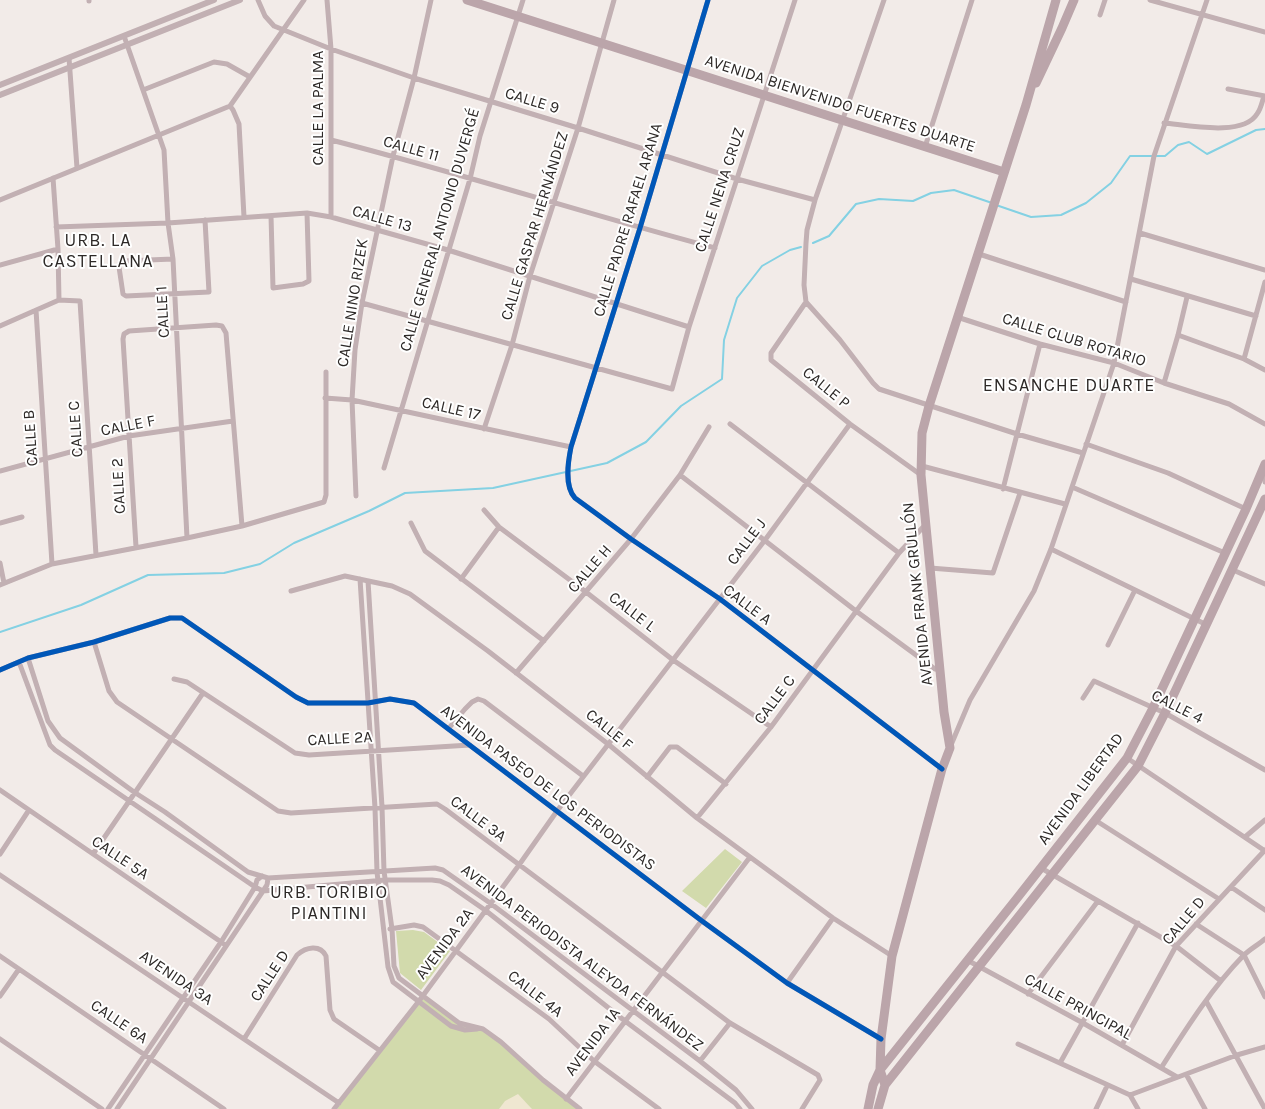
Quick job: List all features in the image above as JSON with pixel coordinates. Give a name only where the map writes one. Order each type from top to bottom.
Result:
[{"type":"main road","name":"AVENIDA BIENVENIDO FUERTES DUARTE","points":[[466,0],[842,122],[1004,172]]},
{"type":"main road","points":[[1026,105],[1056,0]]},
{"type":"main road","points":[[1026,105],[1074,0]]},
{"type":"main road","name":"AVENIDA FRANK GRULLÓN","points":[[950,748],[944,712],[926,524],[922,471],[922,433],[957,317],[1026,105]]},
{"type":"main road","name":"AVENIDA LIBERTAD","points":[[880,1070],[1127,758],[1153,708],[1265,466]]},
{"type":"main road","name":"AVENIDA LIBERTAD","points":[[885,1085],[1138,766],[1166,713],[1265,499]]},
{"type":"main road","points":[[878,1109],[885,1085],[880,1070],[880,1039],[892,956],[942,769],[950,748]]},
{"type":"main road","points":[[868,1109],[873,1085],[880,1070]]},
{"type":"street","points":[[0,85],[214,0]]},
{"type":"street","points":[[0,95],[240,0]]},
{"type":"street","name":"CALLE 9","points":[[258,0],[264,16],[274,26],[331,49],[414,78],[737,179],[815,200]]},
{"type":"street","points":[[0,200],[230,106],[304,0]]},
{"type":"street","name":"CALLE LA PALMA","points":[[327,0],[331,49],[331,217]]},
{"type":"street","name":"CALLE NINO RIZEK","points":[[356,496],[352,400],[362,303],[393,156],[414,78],[431,0]]},
{"type":"street","name":"CALLE GENERAL ANTONIO DUVERGÉ","points":[[384,468],[470,179],[480,136],[523,0]]},
{"type":"street","name":"CALLE GASPAR HERNÁNDEZ","points":[[484,429],[512,345],[530,276],[578,128],[614,0]]},
{"type":"street","name":"CALLE PADRE RAFAEL ARANA","points":[[571,447],[640,228],[708,0]]},
{"type":"street","name":"CALLE NENA CRUZ","points":[[596,368],[672,389],[688,327],[795,0]]},
{"type":"street","points":[[884,0],[815,200],[807,230],[804,285],[806,302],[840,340],[876,387],[929,406],[1083,453]]},
{"type":"street","points":[[925,148],[972,0]]},
{"type":"street","points":[[1100,15],[1105,0]]},
{"type":"street","points":[[1150,0],[1265,32]]},
{"type":"street","points":[[950,748],[970,700],[1034,591],[1072,487],[1114,364],[1154,156],[1207,0]]},
{"type":"street","name":"CALLE 1","points":[[124,36],[164,150],[168,223],[173,259],[187,538]]},
{"type":"street","points":[[69,58],[77,168]]},
{"type":"street","points":[[143,90],[214,62],[227,64],[250,77]]},
{"type":"street","points":[[1164,123],[1219,128],[1243,124],[1252,120],[1258,114],[1264,96],[1228,89]]},
{"type":"street","points":[[230,106],[237,117],[238,124],[244,217]]},
{"type":"street","name":"CALLE 11","points":[[331,140],[715,248]]},
{"type":"street","points":[[0,326],[59,300],[58,249],[53,178]]},
{"type":"street","points":[[272,216],[273,288],[303,284],[309,281],[307,213]]},
{"type":"street","name":"CALLE 13","points":[[56,227],[168,223],[307,213],[331,217],[448,250],[688,327]]},
{"type":"street","points":[[173,259],[124,261],[120,263],[123,294],[126,296],[209,292],[205,220]]},
{"type":"street","points":[[1140,233],[1265,270]]},
{"type":"street","points":[[0,265],[58,249]]},
{"type":"street","points":[[979,254],[1126,302]]},
{"type":"street","points":[[1131,279],[1256,316]]},
{"type":"street","points":[[1244,359],[1265,282]]},
{"type":"street","points":[[1164,383],[1187,297]]},
{"type":"street","name":"CALLE C","points":[[59,300],[80,300],[96,555]]},
{"type":"street","name":"CALLE P","points":[[806,302],[771,353],[770,358],[850,424],[922,471]]},
{"type":"street","points":[[362,303],[596,368]]},
{"type":"street","name":"CALLE B","points":[[36,310],[52,564]]},
{"type":"street","name":"CALLE CLUB ROTARIO","points":[[957,317],[1040,344],[1114,364],[1164,383],[1229,404],[1265,424]]},
{"type":"street","points":[[176,329],[216,325],[222,326],[226,333],[242,526]]},
{"type":"street","name":"CALLE 2","points":[[136,547],[123,339],[124,334],[129,331],[176,329]]},
{"type":"street","points":[[1178,335],[1244,359],[1265,370]]},
{"type":"street","points":[[1002,489],[1040,344]]},
{"type":"street","points":[[0,563],[2,584],[52,564],[242,526],[324,502],[326,495],[326,372]]},
{"type":"street","name":"CALLE 17","points":[[325,398],[352,400],[571,447]]},
{"type":"street","name":"CALLE F","points":[[0,471],[129,436],[233,421]]},
{"type":"street","points":[[730,424],[900,553]]},
{"type":"street","name":"CALLE J","points":[[608,744],[765,540],[850,424]]},
{"type":"street","name":"CALLE H","points":[[516,673],[631,539],[680,475],[709,427]]},
{"type":"street","points":[[1086,444],[1168,473],[1246,509]]},
{"type":"street","name":"CALLE A","points":[[571,447],[567,467],[571,492],[576,498],[631,539],[720,599],[942,769]]},
{"type":"street","points":[[1265,466],[1265,482]]},
{"type":"street","points":[[922,471],[1065,504]]},
{"type":"street","points":[[680,475],[856,611],[935,668],[941,670]]},
{"type":"street","points":[[1072,487],[1225,553]]},
{"type":"street","points":[[930,568],[993,573],[1020,493]]},
{"type":"street","name":"CALLE L","points":[[484,510],[499,527],[673,660],[771,727]]},
{"type":"street","points":[[0,523],[22,517]]},
{"type":"street","points":[[412,523],[425,551],[544,641]]},
{"type":"street","name":"CALLE C","points":[[697,818],[771,727],[900,553],[926,524]]},
{"type":"street","points":[[461,579],[499,527]]},
{"type":"street","points":[[1050,549],[1207,625]]},
{"type":"street","points":[[1233,570],[1265,584]]},
{"type":"street","name":"CALLE F","points":[[291,591],[345,576],[392,586],[410,594],[608,744],[697,818],[833,918],[892,956]]},
{"type":"street","points":[[360,579],[378,880],[388,967],[393,982],[451,1026],[465,1030],[482,1029]]},
{"type":"street","points":[[368,581],[382,808],[384,872],[392,929],[394,966],[399,978],[459,1022],[482,1029],[501,1042],[580,1109]]},
{"type":"street","points":[[1108,644],[1135,590]]},
{"type":"street","name":"AVENIDA PASEO DE LOS PERIODISTAS","points":[[94,642],[170,618],[182,618],[296,697],[308,703],[368,703],[390,700],[414,702],[702,921],[787,983],[880,1039]]},
{"type":"street","points":[[0,670],[28,658],[94,642]]},
{"type":"street","name":"CALLE 3A","points":[[94,642],[109,691],[117,702],[278,811],[292,813],[437,804],[445,808],[519,866],[664,972],[730,1023],[818,1075],[820,1080],[802,1109]]},
{"type":"street","name":"AVENIDA PERIODISTA ALEYDA FERNÁNDEZ","points":[[28,658],[48,721],[60,738],[248,872],[265,877],[434,868],[443,870],[490,903],[700,1061],[736,1090],[752,1109]]},
{"type":"street","points":[[19,662],[50,746],[263,891]]},
{"type":"street","name":"CALLE 2A","points":[[174,679],[187,682],[295,753],[309,755],[470,745]]},
{"type":"street","name":"CALLE 4","points":[[1083,698],[1094,681],[1166,713],[1265,770]]},
{"type":"street","points":[[93,854],[203,693]]},
{"type":"street","points":[[449,728],[472,702],[478,699],[484,701],[583,776]]},
{"type":"street","name":"AVENIDA 2A","points":[[334,1109],[419,1000],[608,744]]},
{"type":"street","points":[[647,777],[673,746],[677,747],[726,784]]},
{"type":"street","points":[[1127,758],[1265,851]]},
{"type":"street","name":"CALLE 5A","points":[[0,790],[227,946]]},
{"type":"street","points":[[0,854],[29,810]]},
{"type":"street","points":[[1079,819],[1093,824],[1219,898]]},
{"type":"street","points":[[1245,837],[1265,820]]},
{"type":"street","name":"CALLE D","points":[[1122,1045],[1176,946],[1265,851]]},
{"type":"street","name":"AVENIDA 1A","points":[[566,1099],[750,857]]},
{"type":"street","points":[[1041,868],[1176,946],[1221,980]]},
{"type":"street","name":"AVENIDA 3A","points":[[0,875],[339,1103]]},
{"type":"street","points":[[108,1109],[221,942],[255,887],[257,880],[265,877],[267,885],[117,1109]]},
{"type":"street","name":"AVENIDA PERIODISTA ALEYDA FERNÁNDEZ","points":[[263,891],[378,880],[440,881],[449,885],[485,910],[625,1021],[735,1103],[740,1109]]},
{"type":"street","points":[[1231,887],[1265,910]]},
{"type":"street","points":[[1028,994],[1098,901]]},
{"type":"street","points":[[787,983],[833,918]]},
{"type":"street","points":[[1060,1063],[1138,923]]},
{"type":"street","points":[[1196,924],[1244,955],[1265,997]]},
{"type":"street","name":"CALLE 4A","points":[[384,929],[423,926],[549,1019],[594,1061],[659,1109]]},
{"type":"street","points":[[1161,1068],[1221,980],[1244,955],[1265,939]]},
{"type":"street","name":"CALLE D","points":[[244,1039],[297,955],[305,948],[316,948],[323,951],[326,956],[330,1010],[334,1019],[380,1050]]},
{"type":"street","name":"CALLE 6A","points":[[0,956],[224,1109]]},
{"type":"street","name":"CALLE PRINCIPAL","points":[[967,960],[1177,1077]]},
{"type":"street","points":[[0,996],[19,969]]},
{"type":"street","points":[[1206,1000],[1265,1109]]},
{"type":"street","points":[[700,1061],[730,1023]]},
{"type":"street","points":[[0,1039],[102,1109]]},
{"type":"street","points":[[1018,1044],[1130,1095],[1138,1109]]},
{"type":"street","points":[[1130,1095],[1237,1055],[1265,1047]]},
{"type":"street","points":[[1186,1074],[1205,1109]]},
{"type":"street","points":[[1096,1109],[1107,1086]]},
{"type":"green space","points":[[725,849],[742,862],[706,908],[682,891]]},
{"type":"green space","points":[[413,930],[424,932],[450,951],[421,990],[400,973],[396,931]]},
{"type":"green space","points":[[422,995],[459,1023],[483,1029],[581,1109],[337,1109]]},
{"type":"sand","points":[[518,1094],[532,1109],[499,1109],[505,1101]]},
{"type":"waterway","points":[[996,205],[1031,217],[1061,215],[1086,203],[1111,183],[1130,156],[1165,156],[1178,145],[1189,142],[1207,154],[1256,130],[1265,129]]},
{"type":"waterway","points":[[813,243],[829,236],[856,204],[879,199],[913,201],[931,193],[954,190],[992,203]]},
{"type":"waterway","points":[[0,632],[81,605],[148,575],[224,573],[260,564],[294,543],[369,511],[405,493],[493,488],[607,463],[646,442],[681,406],[722,379],[724,340],[737,298],[762,266],[790,250],[801,247]]},
{"type":"cycle path","points":[[708,0],[640,228],[571,447],[568,467],[569,487],[575,498],[631,539],[720,599],[942,769]]},
{"type":"cycle path","points":[[0,670],[28,658],[94,642],[170,618],[182,618],[296,697],[308,703],[368,703],[390,699],[414,703],[787,983],[881,1039]]},
{"type":"district","name":"URB. LA CASTELLANA","points":[[98,251]]},
{"type":"district","name":"ENSANCHE DUARTE","points":[[1069,386]]},
{"type":"district","name":"URB. TORIBIO PIANTINI","points":[[329,903]]}]
